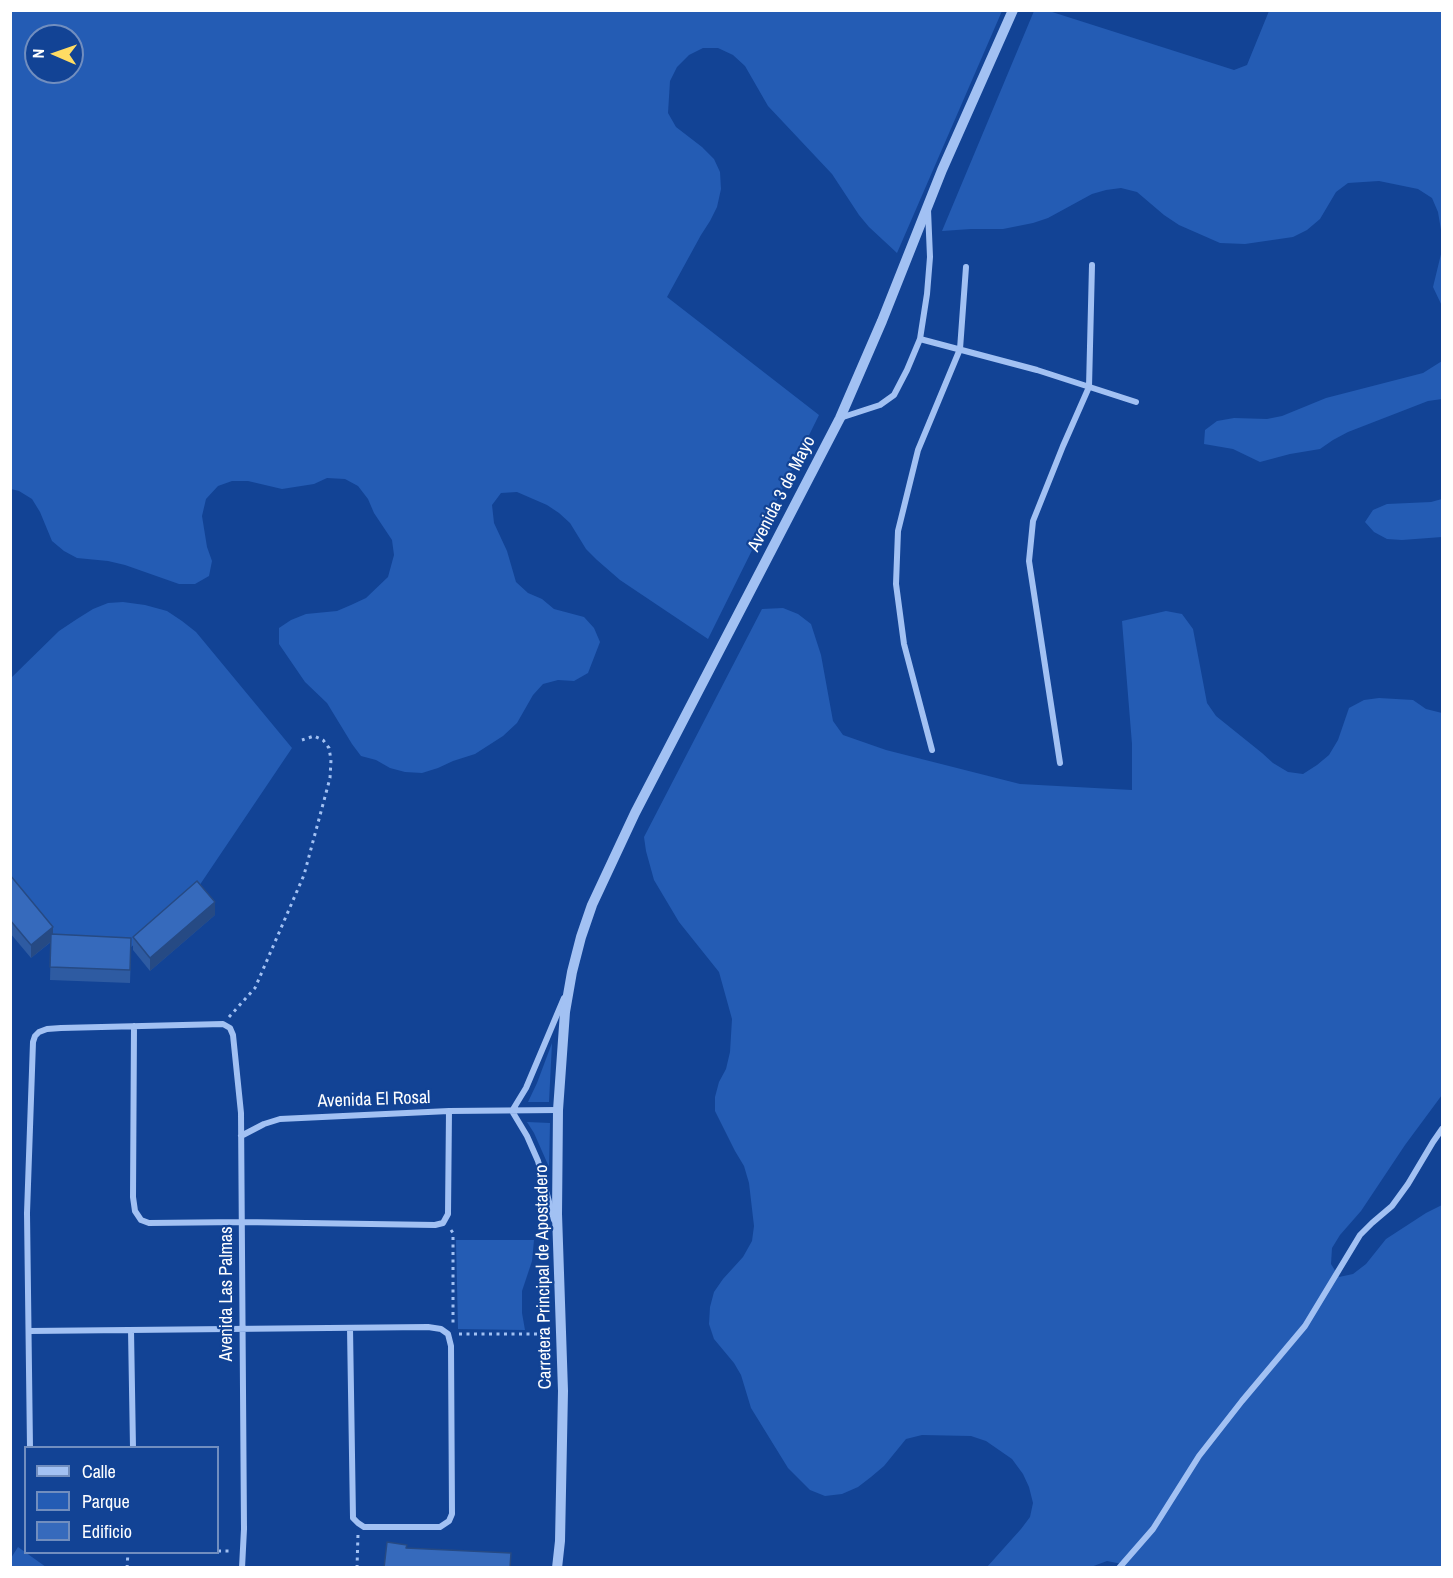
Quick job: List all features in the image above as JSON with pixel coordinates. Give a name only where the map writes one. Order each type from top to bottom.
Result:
[{"type":"street","name":"Avenida 3 de Mayo","points":[[569,986],[581,937],[592,905],[630,824],[840,418],[882,321],[928,204],[1012,10]]},
{"type":"street","points":[[840,418],[880,405],[894,395],[920,339],[930,257],[928,204]]},
{"type":"street","points":[[1060,763],[1029,561],[1034,521],[1089,387],[1092,265]]},
{"type":"street","points":[[932,750],[904,644],[896,584],[898,531],[918,450],[960,349],[966,267]]},
{"type":"street","points":[[920,339],[1037,370],[1136,402]]},
{"type":"street","points":[[558,1237],[538,1161],[512,1111],[526,1088],[569,986]]},
{"type":"street","name":"Carretera Principal de Apostadero","points":[[557,1568],[560,1541],[562,1403],[558,1110],[569,986]]},
{"type":"street","points":[[30,1446],[27,1213],[34,1036],[47,1029],[223,1024]]},
{"type":"street","name":"Avenida Las Palmas","points":[[223,1024],[230,1028],[233,1035],[241,1113],[244,1529],[242,1568]]},
{"type":"street","points":[[134,1026],[133,1197],[135,1211],[141,1220],[149,1223],[435,1225],[443,1223],[448,1214],[449,1112]]},
{"type":"street","name":"Avenida El Rosal","points":[[241,1137],[264,1124],[280,1119],[558,1110]]},
{"type":"street","points":[[1119,1568],[1153,1529],[1206,1447],[1305,1326],[1360,1235],[1392,1206],[1443,1129]]},
{"type":"street","points":[[29,1331],[428,1327],[441,1329],[448,1334],[452,1358],[452,1514],[449,1521],[440,1527],[364,1527],[353,1518],[350,1328]]},
{"type":"street","points":[[131,1330],[133,1446]]},
{"type":"path","points":[[223,1024],[255,988],[304,875],[330,778],[331,760],[329,748],[323,740],[314,736],[302,740]]},
{"type":"path","points":[[443,1223],[453,1233],[453,1323],[448,1334],[561,1334]]},
{"type":"path","points":[[357,1568],[358,1523]]},
{"type":"green space","points":[[11,10],[1002,10],[897,253],[869,227],[832,174],[768,106],[745,66],[733,55],[718,48],[703,48],[689,55],[677,67],[670,81],[668,113],[676,127],[714,159],[720,172],[721,189],[717,207],[710,221],[667,297],[819,415],[708,639],[620,580],[586,549],[570,523],[559,513],[517,492],[501,493],[492,505],[494,523],[507,551],[516,582],[528,593],[542,599],[554,609],[584,617],[594,628],[600,642],[588,673],[574,681],[558,680],[543,684],[533,695],[517,723],[503,736],[475,754],[422,773],[390,768],[376,760],[361,756],[327,703],[305,682],[279,644],[279,628],[291,620],[306,614],[337,611],[351,605],[366,598],[388,577],[394,555],[392,540],[358,486],[345,479],[327,478],[314,484],[282,489],[248,481],[232,481],[218,486],[206,499],[202,516],[207,547],[212,561],[209,576],[195,584],[179,584],[108,561],[77,558],[52,541],[32,499],[11,489]]},
{"type":"green space","points":[[1034,11],[1049,11],[1234,70],[1247,65],[1269,11],[1442,11],[1442,236],[1438,212],[1432,198],[1418,189],[1379,181],[1348,183],[1336,192],[1320,219],[1307,230],[1293,237],[1245,244],[1220,243],[1179,225],[1137,192],[1121,188],[1092,194],[1048,218],[1033,223],[1003,229],[942,231]]},
{"type":"green space","points":[[1442,250],[1442,306],[1433,287]]},
{"type":"green space","points":[[1442,361],[1442,399],[1428,401],[1348,432],[1320,449],[1260,462],[1233,449],[1204,444],[1205,430],[1217,421],[1234,418],[1267,419],[1282,416],[1326,398],[1423,373]]},
{"type":"green space","points":[[1442,499],[1442,537],[1387,539],[1374,532],[1365,522],[1373,510],[1387,504],[1431,502]]},
{"type":"green space","points":[[123,602],[167,611],[196,632],[292,748],[195,892],[130,948],[59,945],[11,885],[11,678],[59,631],[93,609],[108,603]]},
{"type":"green space","points":[[783,608],[798,614],[811,624],[821,655],[833,721],[843,735],[886,750],[1020,784],[1132,790],[1132,744],[1122,621],[1166,611],[1182,614],[1193,629],[1207,703],[1216,716],[1273,763],[1288,772],[1303,774],[1329,755],[1338,740],[1349,708],[1364,700],[1379,698],[1413,700],[1426,709],[1442,713],[1442,1095],[1361,1211],[1340,1235],[1332,1248],[1331,1264],[1339,1277],[1353,1274],[1366,1264],[1386,1239],[1442,1205],[1442,1567],[1128,1568],[1122,1564],[1107,1561],[1091,1567],[987,1567],[1030,1517],[1033,1503],[1023,1474],[1012,1459],[986,1441],[971,1436],[922,1435],[906,1439],[884,1466],[858,1487],[842,1494],[825,1496],[810,1490],[788,1468],[751,1408],[741,1375],[714,1339],[709,1324],[714,1292],[743,1257],[752,1241],[754,1226],[749,1183],[744,1166],[715,1111],[715,1097],[730,1052],[732,1019],[719,972],[679,922],[654,880],[644,837],[762,609]]},
{"type":"green space","points":[[552,1043],[549,1102],[528,1102],[537,1083]]},
{"type":"green space","points":[[527,1122],[550,1123],[549,1167],[534,1133]]},
{"type":"green space","points":[[456,1240],[534,1240],[532,1261],[522,1291],[525,1330],[458,1329]]},
{"type":"green space","points":[[18,1547],[24,1554],[28,1554],[46,1567],[11,1567],[11,1558]]},
{"type":"building","points":[[10,875],[53,927],[31,945],[10,920]]},
{"type":"building","points":[[197,881],[215,902],[150,958],[133,937]]},
{"type":"building","points":[[51,934],[131,938],[130,970],[50,967]]},
{"type":"building","points":[[387,1542],[407,1545],[406,1548],[511,1553],[510,1568],[384,1568]]}]
